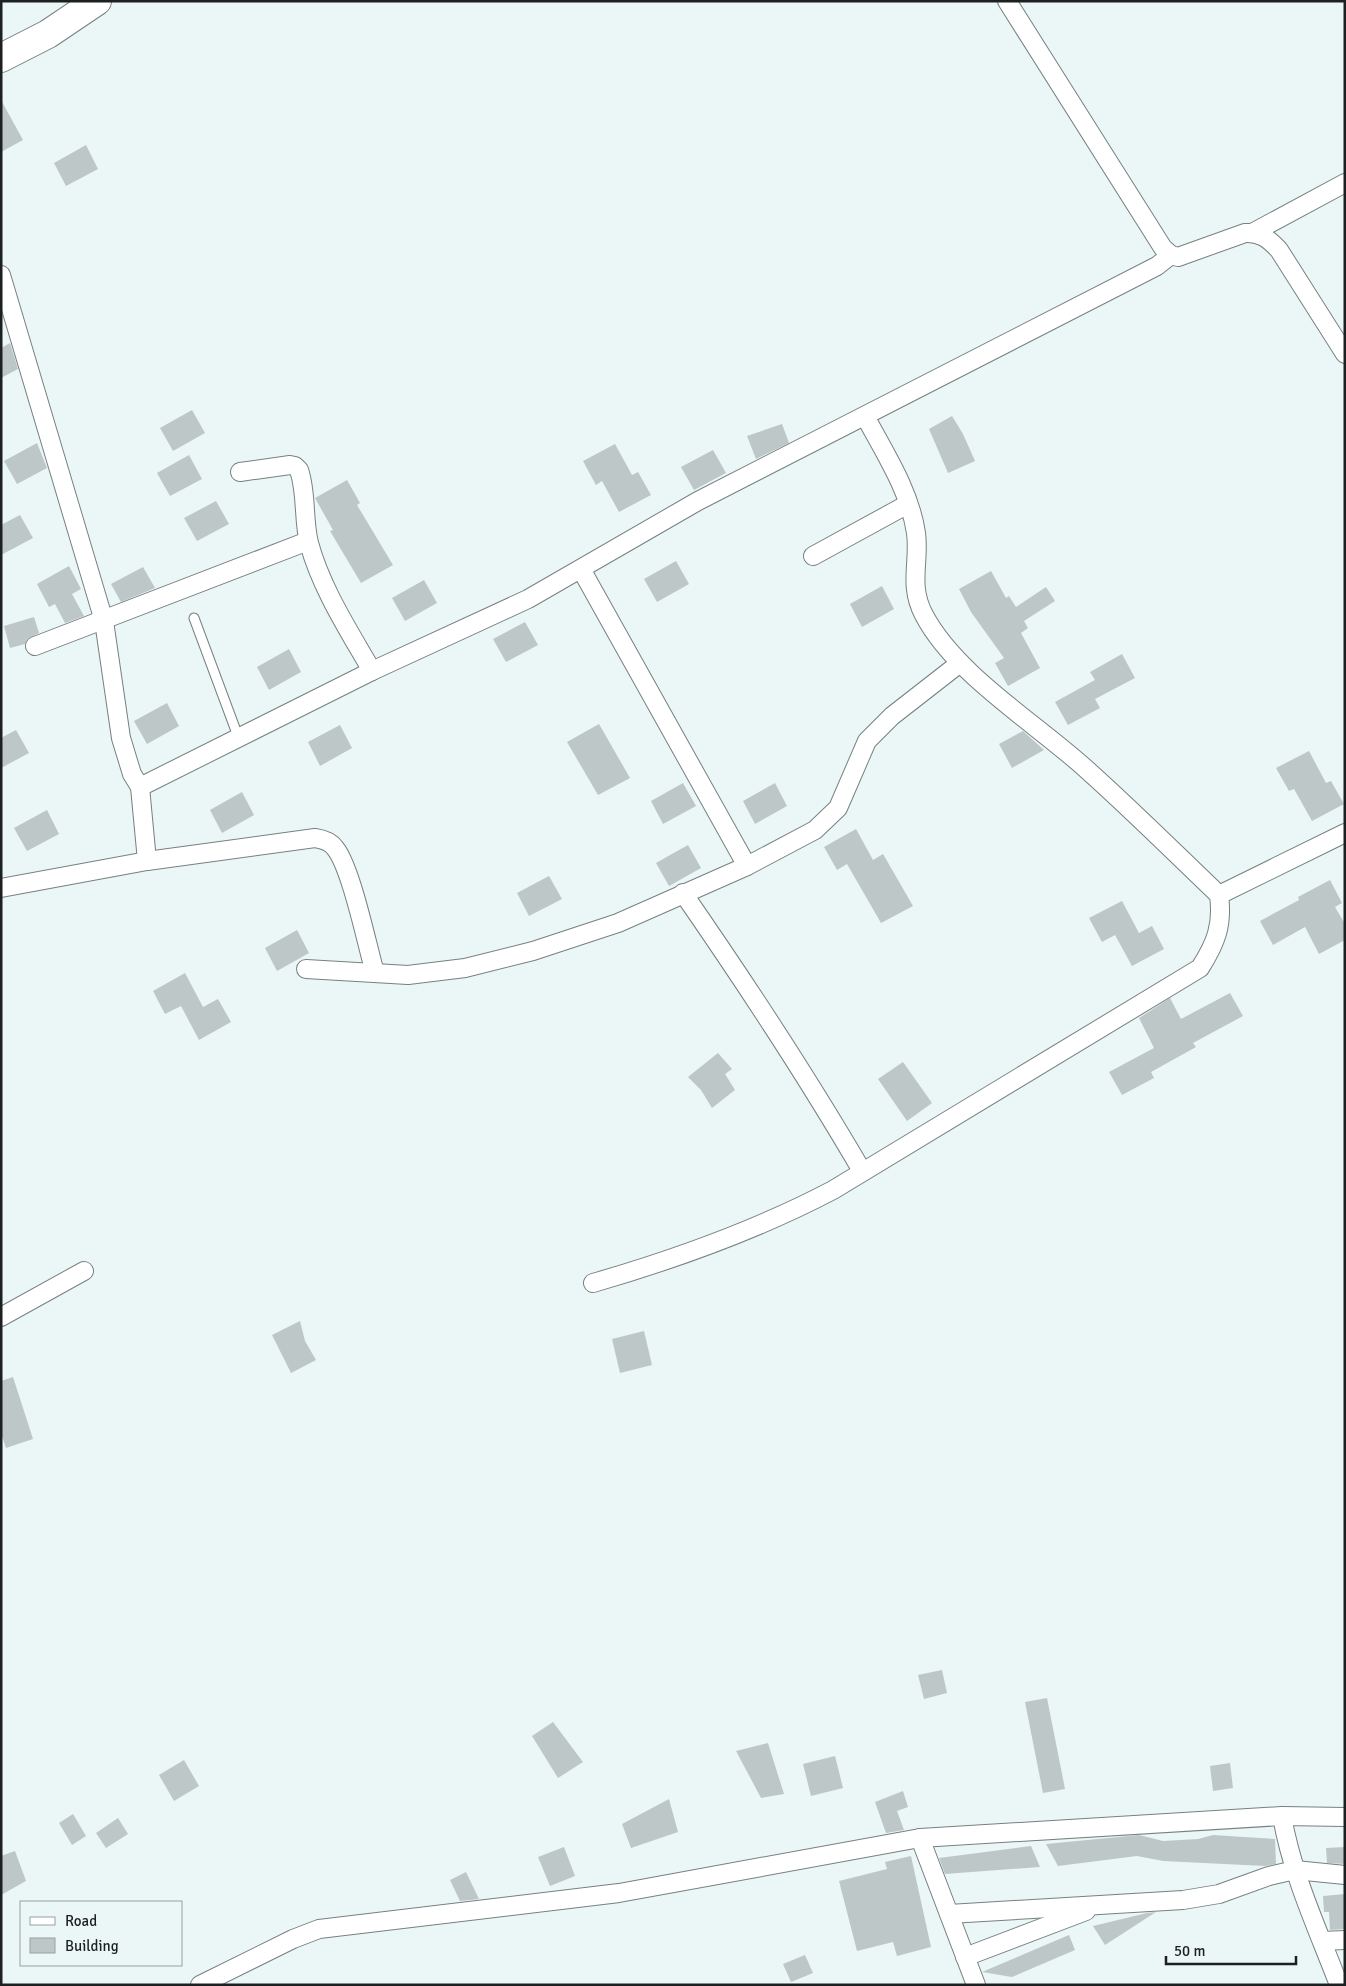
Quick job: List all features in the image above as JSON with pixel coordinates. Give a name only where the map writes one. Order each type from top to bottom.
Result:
[{"type":"highway","points":[[1,58],[48,34],[97,1]]},
{"type":"street","points":[[1007,1],[1160,243],[1171,255]]},
{"type":"street","points":[[140,787],[372,671],[528,599],[698,501],[1157,266],[1171,255],[1184,256],[1236,235],[1254,232],[1345,183]]},
{"type":"street","points":[[1254,232],[1269,239],[1279,250],[1345,354]]},
{"type":"street","points":[[1,275],[5,299],[104,621],[121,738],[130,768],[140,787],[147,860]]},
{"type":"street","points":[[593,1283],[698,1249],[790,1212],[833,1190],[1200,968],[1214,945],[1220,920],[1219,895],[1084,767],[960,663],[933,631],[923,613],[914,582],[916,534],[908,504],[893,469],[865,416]]},
{"type":"street","points":[[240,472],[290,466],[296,466],[299,470],[308,541],[330,592],[372,671]]},
{"type":"street","points":[[812,556],[908,504]]},
{"type":"street","points":[[35,646],[308,541]]},
{"type":"street","points":[[580,568],[746,866]]},
{"type":"street","points":[[306,968],[408,975],[465,968],[533,951],[618,923],[746,866],[816,830],[838,808],[868,741],[892,716],[960,663]]},
{"type":"street","points":[[1219,895],[1345,834]]},
{"type":"street","points":[[1,888],[147,860],[315,838],[325,840],[334,846],[344,868],[375,973]]},
{"type":"street","points":[[683,893],[750,989],[814,1088],[862,1171]]},
{"type":"street","points":[[1,1317],[84,1271]]},
{"type":"street","points":[[1282,1816],[1295,1870],[1339,1985]]},
{"type":"street","points":[[200,1985],[293,1939],[319,1929],[619,1894],[920,1838],[1282,1816],[1345,1817]]},
{"type":"street","points":[[920,1838],[976,1985]]},
{"type":"street","points":[[949,1914],[1182,1900],[1219,1894],[1269,1876],[1295,1870],[1345,1875]]},
{"type":"street","points":[[965,1957],[1101,1905]]},
{"type":"street","points":[[1322,1941],[1345,1940]]},
{"type":"lane","points":[[194,618],[239,739]]},
{"type":"building","points":[[1,100],[23,140],[1,152]]},
{"type":"building","points":[[86,145],[98,169],[66,186],[54,163]]},
{"type":"building","points":[[10,343],[18,369],[1,378],[1,348]]},
{"type":"building","points":[[192,410],[205,433],[173,451],[160,428]]},
{"type":"building","points":[[952,416],[963,434],[975,461],[948,473],[929,429]]},
{"type":"building","points":[[782,424],[789,443],[756,459],[747,436]]},
{"type":"building","points":[[37,443],[47,468],[17,484],[4,461]]},
{"type":"building","points":[[615,444],[632,475],[638,472],[651,495],[619,512],[602,481],[596,485],[583,461]]},
{"type":"building","points":[[713,450],[726,473],[694,490],[681,467]]},
{"type":"building","points":[[189,455],[202,479],[170,496],[157,473]]},
{"type":"building","points":[[347,480],[360,503],[357,505],[393,565],[361,583],[330,531],[333,530],[315,498]]},
{"type":"building","points":[[216,501],[229,524],[197,541],[184,518]]},
{"type":"building","points":[[20,515],[33,538],[1,555],[1,525]]},
{"type":"building","points":[[676,561],[689,584],[657,602],[644,579]]},
{"type":"building","points":[[69,566],[81,589],[72,594],[84,616],[65,623],[55,604],[49,607],[37,584]]},
{"type":"building","points":[[143,567],[155,588],[121,602],[111,584]]},
{"type":"building","points":[[991,571],[1006,598],[1009,596],[1016,607],[1046,587],[1055,601],[1024,621],[1028,628],[1021,633],[1040,668],[1008,686],[995,663],[1004,658],[971,612],[959,589]]},
{"type":"building","points":[[424,580],[437,603],[405,621],[392,598]]},
{"type":"building","points":[[882,586],[894,609],[862,627],[850,604]]},
{"type":"building","points":[[34,617],[39,633],[27,639],[25,644],[10,648],[4,626]]},
{"type":"building","points":[[525,622],[538,645],[506,662],[493,639]]},
{"type":"building","points":[[289,649],[301,672],[269,690],[257,667]]},
{"type":"building","points":[[1122,654],[1135,678],[1095,699],[1100,708],[1068,725],[1055,702],[1095,680],[1090,672]]},
{"type":"building","points":[[167,703],[179,726],[147,744],[134,721]]},
{"type":"building","points":[[599,724],[630,778],[598,795],[567,742]]},
{"type":"building","points":[[340,725],[352,748],[320,766],[308,742]]},
{"type":"building","points":[[16,730],[29,753],[1,768],[1,738]]},
{"type":"building","points":[[1023,731],[1044,750],[1012,768],[999,744]]},
{"type":"building","points":[[1309,751],[1326,783],[1331,781],[1344,804],[1312,821],[1294,789],[1289,791],[1276,768]]},
{"type":"building","points":[[683,783],[696,806],[663,824],[651,801]]},
{"type":"building","points":[[775,783],[787,806],[755,824],[743,801]]},
{"type":"building","points":[[242,792],[254,815],[222,833],[210,810]]},
{"type":"building","points":[[47,810],[59,834],[27,851],[14,828]]},
{"type":"building","points":[[856,829],[873,860],[883,854],[913,906],[881,923],[847,864],[837,870],[824,847]]},
{"type":"building","points":[[688,845],[701,868],[669,886],[656,863]]},
{"type":"building","points":[[549,876],[562,899],[529,916],[517,893]]},
{"type":"building","points":[[1330,880],[1342,903],[1335,907],[1345,924],[1345,940],[1319,954],[1305,927],[1273,945],[1260,921],[1299,900],[1298,897]]},
{"type":"building","points":[[1122,901],[1139,933],[1152,926],[1164,949],[1132,966],[1115,935],[1102,942],[1089,918]]},
{"type":"building","points":[[297,930],[309,953],[277,971],[265,948]]},
{"type":"building","points":[[185,973],[203,1007],[218,999],[231,1022],[199,1040],[181,1006],[165,1014],[153,991]]},
{"type":"building","points":[[1230,993],[1243,1016],[1193,1043],[1196,1047],[1151,1072],[1154,1078],[1122,1095],[1109,1072],[1154,1048],[1139,1018],[1170,998],[1181,1019]]},
{"type":"building","points":[[718,1053],[732,1069],[725,1074],[735,1090],[712,1108],[701,1090],[688,1077]]},
{"type":"building","points":[[903,1062],[932,1103],[907,1121],[878,1079]]},
{"type":"building","points":[[300,1321],[305,1341],[316,1360],[291,1373],[272,1335]]},
{"type":"building","points":[[644,1331],[652,1365],[620,1373],[612,1339]]},
{"type":"building","points":[[13,1377],[33,1439],[6,1448],[1,1433],[1,1381]]},
{"type":"building","points":[[942,1670],[947,1693],[924,1699],[918,1675]]},
{"type":"building","points":[[1047,1698],[1065,1789],[1043,1793],[1025,1702]]},
{"type":"building","points":[[553,1722],[583,1762],[558,1778],[532,1736]]},
{"type":"building","points":[[768,1743],[784,1794],[761,1798],[736,1751]]},
{"type":"building","points":[[835,1756],[843,1788],[811,1796],[803,1764]]},
{"type":"building","points":[[184,1760],[199,1786],[174,1801],[159,1775]]},
{"type":"building","points":[[1230,1763],[1233,1788],[1213,1791],[1210,1766]]},
{"type":"building","points":[[903,1791],[908,1807],[897,1811],[904,1830],[886,1833],[875,1802]]},
{"type":"building","points":[[669,1799],[678,1832],[631,1848],[622,1824]]},
{"type":"building","points":[[73,1814],[86,1836],[72,1845],[59,1823]]},
{"type":"building","points":[[118,1818],[128,1834],[106,1848],[96,1833]]},
{"type":"building","points":[[1139,1835],[1163,1841],[1198,1839],[1213,1835],[1275,1839],[1276,1864],[1265,1866],[1163,1861],[1137,1856],[1058,1866],[1046,1844]]},
{"type":"building","points":[[1031,1846],[1040,1867],[945,1874],[939,1858]]},
{"type":"building","points":[[564,1847],[575,1876],[550,1886],[538,1857]]},
{"type":"building","points":[[1345,1847],[1345,1864],[1327,1863],[1326,1848]]},
{"type":"building","points":[[15,1851],[26,1881],[1,1895],[1,1856]]},
{"type":"building","points":[[911,1856],[931,1947],[897,1956],[893,1942],[857,1951],[839,1881],[887,1869],[885,1862]]},
{"type":"building","points":[[466,1872],[479,1899],[460,1901],[450,1880]]},
{"type":"building","points":[[1345,1894],[1345,1929],[1330,1930],[1329,1912],[1324,1912],[1323,1896]]},
{"type":"building","points":[[1156,1912],[1105,1945],[1093,1926],[1147,1913]]},
{"type":"building","points":[[1069,1935],[1075,1950],[1012,1977],[982,1972]]},
{"type":"building","points":[[805,1955],[813,1973],[791,1982],[783,1964]]}]
